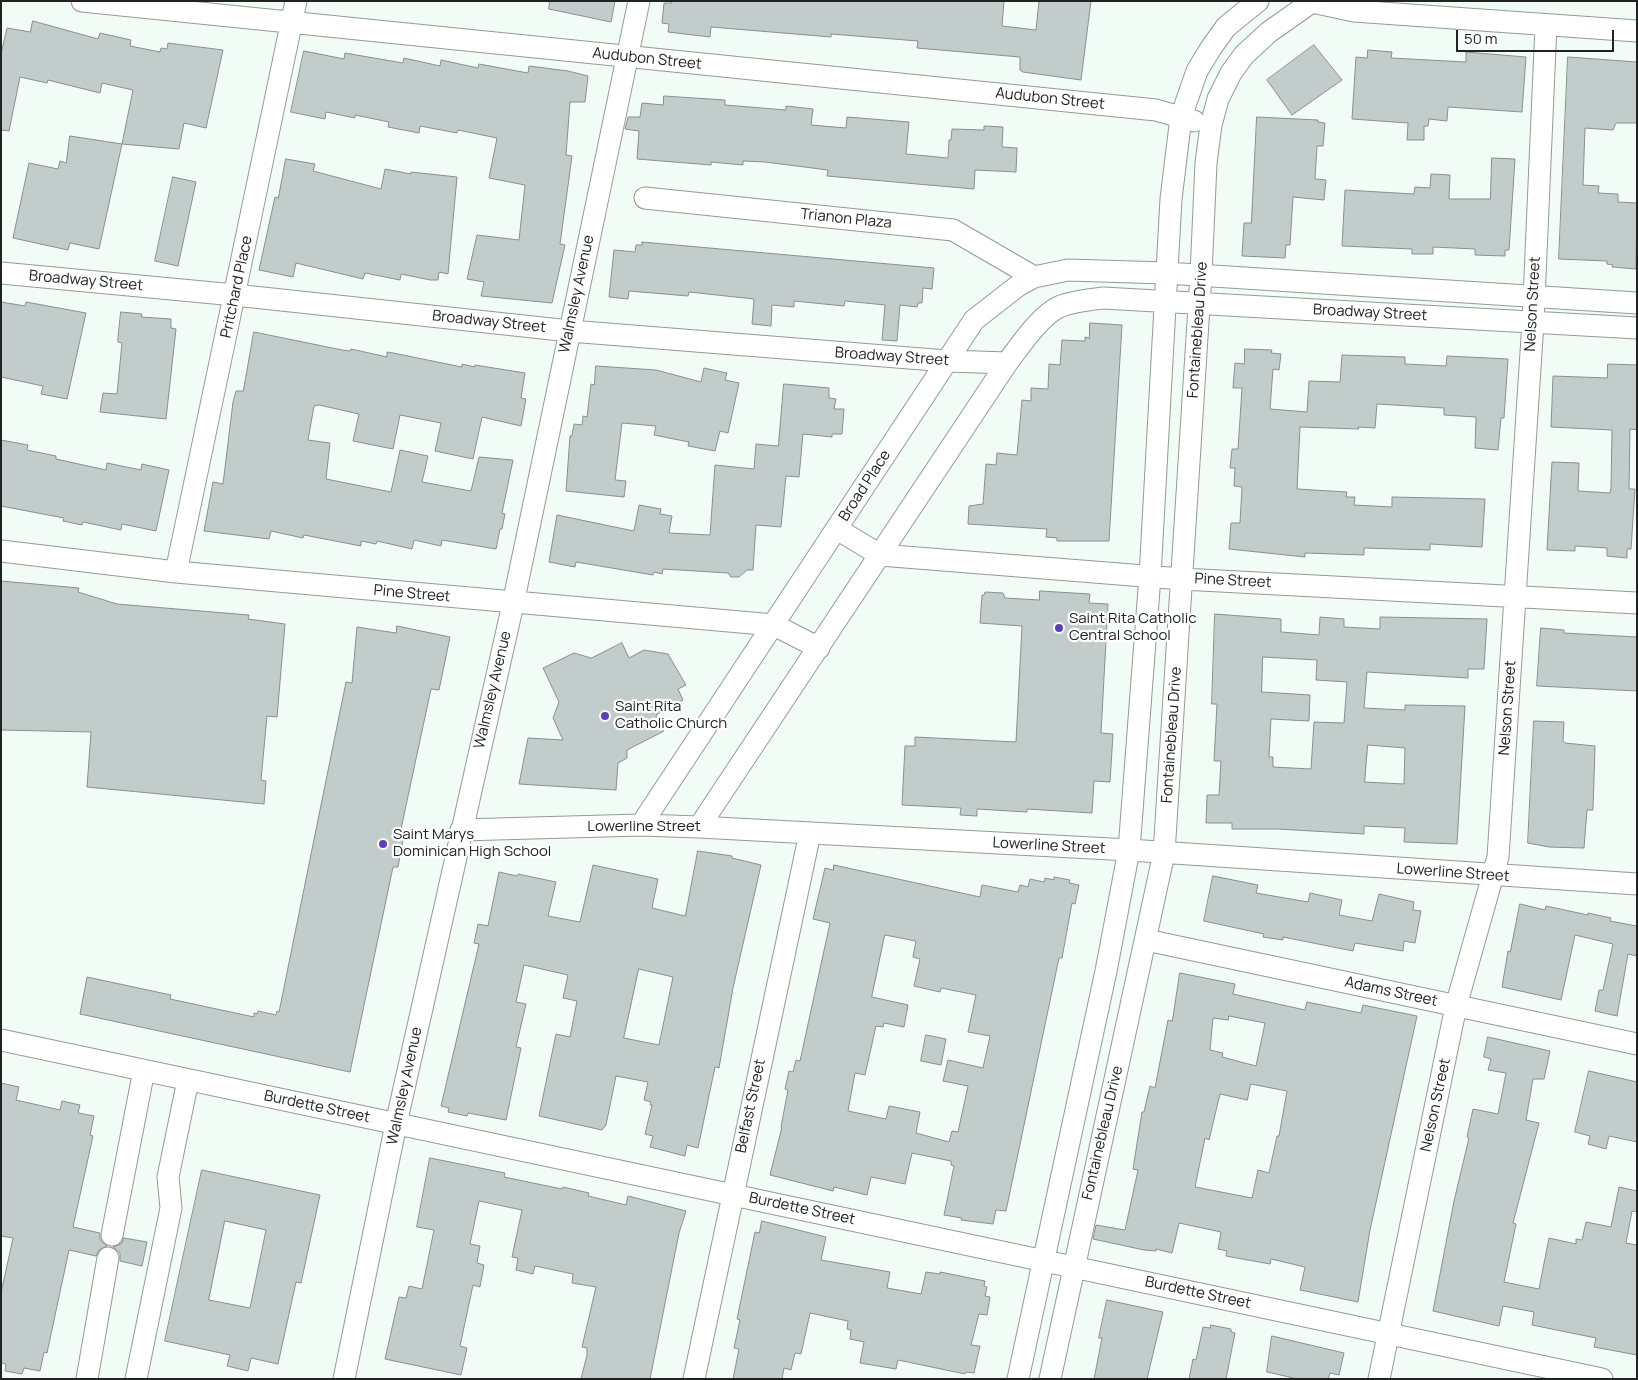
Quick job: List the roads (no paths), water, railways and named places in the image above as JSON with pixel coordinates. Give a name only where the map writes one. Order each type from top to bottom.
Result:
[{"type":"street","name":"Audubon Street","points":[[82,1],[1156,110],[1211,125]]},
{"type":"street","name":"Pritchard Place","points":[[176,572],[296,1]]},
{"type":"street","name":"Walmsley Avenue","points":[[344,1379],[396,1124],[460,830],[513,604],[639,1]]},
{"type":"street","name":"Fontainebleau Drive","points":[[1018,1379],[1104,980],[1129,850],[1150,576],[1171,199],[1182,117],[1198,71],[1211,48],[1226,27],[1258,1]]},
{"type":"street","name":"Fontainebleau Drive","points":[[1050,1379],[1164,853],[1201,275],[1206,164],[1211,125],[1218,99],[1231,73],[1244,55],[1269,32],[1313,2]]},
{"type":"street","points":[[1313,2],[1354,12],[1637,31]]},
{"type":"street","name":"Nelson Street","points":[[1379,1379],[1456,1006],[1498,857],[1533,322],[1546,25]]},
{"type":"street","name":"Trianon Plaza","points":[[645,198],[953,230],[1034,277]]},
{"type":"street","name":"Broad Place","points":[[641,825],[974,320],[994,302],[1034,277],[1068,270],[1166,273]]},
{"type":"street","name":"Broadway Street","points":[[1,273],[235,295],[570,331],[947,361],[1007,363],[1033,331],[1058,307],[1080,300],[1103,298],[1637,328]]},
{"type":"street","name":"Broadway Street","points":[[1166,273],[1637,304]]},
{"type":"street","points":[[699,827],[1007,363]]},
{"type":"street","name":"Pine Street","points":[[837,529],[880,555],[1182,579],[1637,603]]},
{"type":"street","name":"Pine Street","points":[[1,551],[176,572],[513,604],[774,625],[819,648]]},
{"type":"street","name":"Lowerline Street","points":[[460,830],[641,825],[699,827],[1129,850],[1637,884]]},
{"type":"street","name":"Belfast Street","points":[[694,1379],[810,833]]},
{"type":"street","name":"Adams Street","points":[[1146,940],[1637,1044]]},
{"type":"street","name":"Burdette Street","points":[[1,1040],[1602,1379]]},
{"type":"street","points":[[112,1235],[144,1070]]},
{"type":"street","points":[[136,1379],[171,1208],[168,1177],[188,1080]]},
{"type":"street","points":[[87,1379],[108,1258]]},
{"type":"place","name":"Saint Rita Catholic Central School","points":[[1059,628]]},
{"type":"place","name":"Saint Rita Catholic Church","points":[[605,716]]},
{"type":"place","name":"Saint Marys Dominican High School","points":[[383,844]]}]
